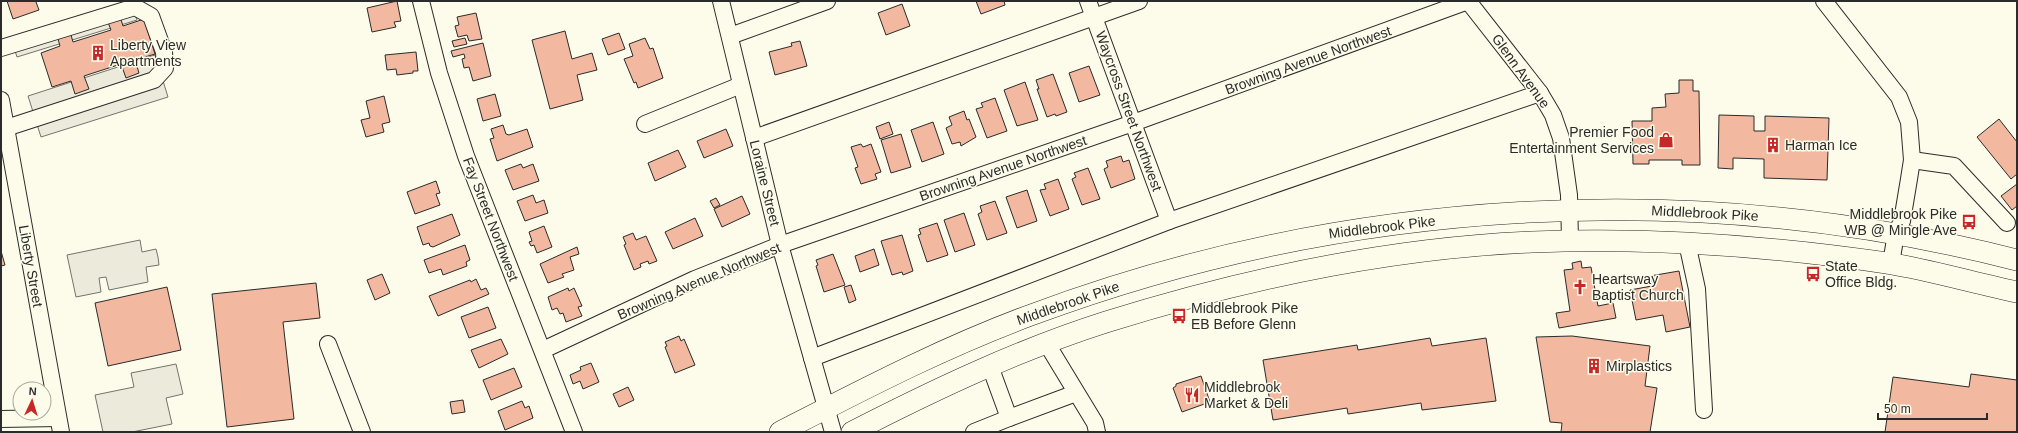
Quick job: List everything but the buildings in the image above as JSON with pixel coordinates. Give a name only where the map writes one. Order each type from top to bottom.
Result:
[{"type":"main road","name":"Middlebrook Pike","points":[[780,432],[948,349],[1030,315],[1109,288],[1188,265],[1313,236],[1469,216],[1569,210],[1666,210],[1744,214],[1896,233],[2017,260]]},
{"type":"main road","points":[[852,432],[961,378],[990,366],[1105,323],[1198,295],[1311,269],[1365,260],[1471,247],[1570,241],[1687,243],[1797,251],[1891,264],[2017,292]]},
{"type":"main road","points":[[1188,265],[1198,295]]},
{"type":"street","name":"Fay Street Northwest","points":[[421,1],[440,73],[466,156],[574,432]]},
{"type":"street","name":"Loraine Street","points":[[721,1],[780,245],[833,432]]},
{"type":"street","points":[[730,36],[827,1]]},
{"type":"street","name":"Waycross Street Northwest","points":[[1088,1],[1169,221]]},
{"type":"street","points":[[754,138],[1139,1]]},
{"type":"street","name":"Browning Avenue Northwest","points":[[543,350],[695,280],[780,245],[1133,123],[1468,1]]},
{"type":"street","name":"Glenn Avenue","points":[[1468,1],[1540,93],[1553,115],[1561,138],[1569,195],[1570,241]]},
{"type":"street","points":[[1824,1],[1899,98],[1909,122],[1912,160],[1902,221],[1896,233],[1891,264]]},
{"type":"street","points":[[1,48],[135,7],[151,16],[164,52],[165,68],[154,80],[6,128]]},
{"type":"street","points":[[645,124],[741,84]]},
{"type":"street","points":[[812,358],[1169,221],[1540,93]]},
{"type":"street","name":"Liberty Street","points":[[1,100],[6,128],[7,166],[60,425]]},
{"type":"street","points":[[1912,160],[1954,166],[2007,223]]},
{"type":"street","points":[[1687,243],[1697,289],[1704,410]]},
{"type":"street","points":[[328,344],[356,431]]},
{"type":"street","points":[[1047,344],[1096,428]]},
{"type":"street","points":[[990,366],[1009,418]]},
{"type":"street","points":[[974,432],[1076,393]]},
{"type":"street","points":[[1,419],[60,425]]},
{"type":"shaded area","points":[[133,10],[137,20],[17,57],[14,48]]},
{"type":"shaded area","points":[[155,55],[168,97],[41,137],[28,96]]},
{"type":"shaded area","points":[[140,240],[142,252],[156,249],[158,257],[159,265],[146,267],[148,282],[109,290],[106,277],[99,278],[101,292],[76,297],[67,255]]},
{"type":"shaded area","points":[[176,364],[183,394],[166,398],[172,424],[132,432],[103,432],[95,395],[134,387],[131,373]]},
{"type":"place","name":"Liberty View Apartments","points":[[98,53]]},
{"type":"place","name":"Premier Food Entertainment Services","points":[[1666,140]]},
{"type":"place","name":"Harman Ice","points":[[1773,145]]},
{"type":"place","name":"Middlebrook Pike WB @ Mingle Ave","points":[[1969,222]]},
{"type":"place","name":"State Office Bldg.","points":[[1813,274]]},
{"type":"place","name":"Heartsway Baptist Church","points":[[1580,287]]},
{"type":"place","name":"Middlebrook Pike EB Before Glenn","points":[[1179,316]]},
{"type":"place","name":"Mirplastics","points":[[1594,366]]},
{"type":"place","name":"Middlebrook Market & Deli","points":[[1192,395]]}]
